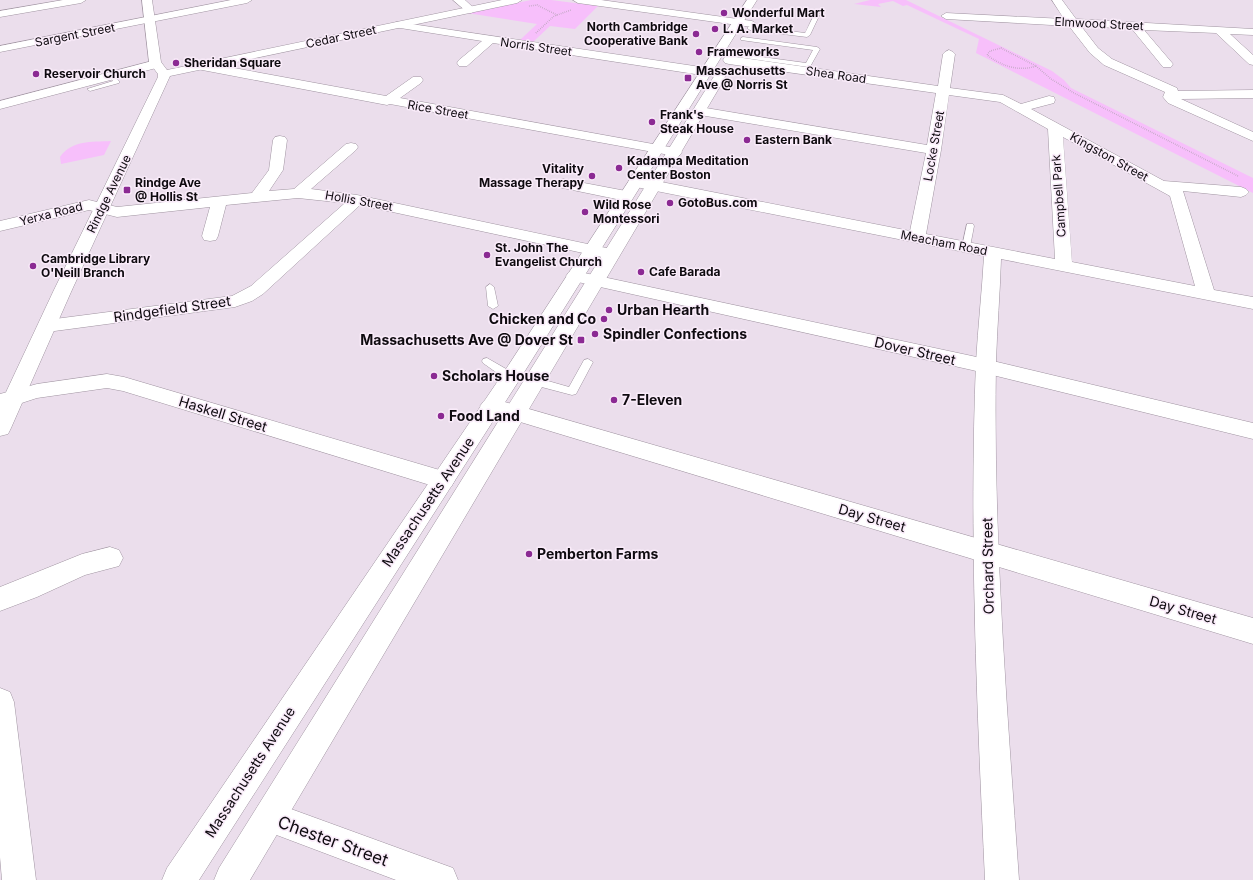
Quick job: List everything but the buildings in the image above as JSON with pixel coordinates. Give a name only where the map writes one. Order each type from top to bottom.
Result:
[{"type":"street","points":[[0,14],[81,0]]},
{"type":"street","name":"Rindge Avenue","points":[[0,428],[7,400],[47,326],[160,86],[160,69],[149,19],[147,0]]},
{"type":"street","name":"Sargent Street","points":[[0,49],[248,0]]},
{"type":"street","points":[[458,0],[471,10]]},
{"type":"street","name":"Massachusetts Avenue","points":[[179,880],[511,377],[752,0]]},
{"type":"street","points":[[1057,0],[1073,23],[1100,56],[1108,62],[1172,91],[1169,97]]},
{"type":"street","name":"Cedar Street","points":[[0,105],[112,76],[160,69],[201,66],[471,10],[522,3]]},
{"type":"street","points":[[575,5],[738,22],[751,26]]},
{"type":"street","name":"Massachusetts Avenue","points":[[230,880],[596,280],[652,185],[700,111],[731,57],[759,13]]},
{"type":"street","name":"Elmwood Street","points":[[946,16],[1253,32]]},
{"type":"street","name":"Norris Street","points":[[398,25],[721,74]]},
{"type":"street","points":[[1134,26],[1167,64]]},
{"type":"street","points":[[1220,30],[1253,61]]},
{"type":"street","points":[[463,64],[490,40]]},
{"type":"street","name":"Locke Street","points":[[917,237],[934,150],[949,54]]},
{"type":"street","name":"Shea Road","points":[[731,57],[944,90]]},
{"type":"street","name":"Rice Street","points":[[201,66],[387,101],[657,147],[674,152]]},
{"type":"street","points":[[387,101],[417,80]]},
{"type":"street","name":"Kingston Street","points":[[944,90],[993,96],[1003,99],[1177,194],[1206,293]]},
{"type":"street","points":[[1169,97],[1176,95],[1253,94]]},
{"type":"street","points":[[1169,97],[1253,137]]},
{"type":"street","points":[[1021,108],[1049,100]]},
{"type":"street","points":[[700,111],[934,150]]},
{"type":"street","name":"Campbell Park","points":[[1054,127],[1064,265]]},
{"type":"street","points":[[258,196],[276,170],[280,140]]},
{"type":"street","points":[[298,193],[351,147]]},
{"type":"street","name":"Meacham Road","points":[[636,182],[994,253],[1064,265],[1253,302]]},
{"type":"street","points":[[563,184],[626,196]]},
{"type":"street","points":[[1161,185],[1242,185]]},
{"type":"street","name":"Hollis Street","points":[[103,209],[116,212],[298,193],[328,195],[611,254]]},
{"type":"street","name":"Rindgefield Street","points":[[47,326],[234,301],[246,297],[257,290],[357,200]]},
{"type":"street","points":[[210,236],[219,201]]},
{"type":"street","name":"Yerxa Road","points":[[0,226],[89,205],[103,209]]},
{"type":"street","name":"Orchard Street","points":[[994,253],[986,367],[988,553],[993,728],[1002,880]]},
{"type":"street","name":"Dover Street","points":[[575,276],[986,367],[1253,431]]},
{"type":"street","name":"Haskell Street","points":[[7,400],[36,391],[107,380],[443,480]]},
{"type":"street","name":"Day Street","points":[[491,406],[1253,631]]},
{"type":"street","points":[[0,599],[16,595],[93,560],[110,558]]},
{"type":"street","points":[[383,570],[413,581]]},
{"type":"street","points":[[0,702],[20,880]]},
{"type":"street","name":"Chester Street","points":[[269,817],[441,880]]},
{"type":"lane","points":[[751,26],[807,35],[817,14]]},
{"type":"lane","points":[[731,57],[808,65],[817,49],[743,39]]},
{"type":"lane","points":[[90,89],[117,82],[112,76]]},
{"type":"lane","points":[[966,247],[970,226]]},
{"type":"lane","points":[[490,287],[493,306]]},
{"type":"lane","points":[[486,361],[511,377]]},
{"type":"lane","points":[[534,381],[572,391],[588,362]]},
{"type":"path","points":[[522,3],[536,4],[558,15]]},
{"type":"path","points":[[532,36],[558,15],[575,5]]},
{"type":"path","points":[[1036,66],[1029,69],[1009,66],[994,60],[987,55],[990,51],[1001,48],[1036,66],[1051,79],[1074,94],[1242,185]]},
{"type":"shaded area","points":[[531,0],[551,0],[598,6],[575,29],[550,26],[533,42],[520,40],[537,24],[467,13]]},
{"type":"shaded area","points":[[870,0],[906,0],[1052,71],[1064,80],[1071,88],[1253,178],[1253,193],[976,53],[979,39],[907,5],[903,6],[893,1],[878,4],[881,7],[854,4]]},
{"type":"shaded area","points":[[111,141],[104,155],[61,164],[60,157],[70,147],[82,143]]},
{"type":"place","name":"Wonderful Mart","points":[[724,13]]},
{"type":"place","name":"L. A. Market","points":[[715,29]]},
{"type":"place","name":"North Cambridge Cooperative Bank","points":[[696,34]]},
{"type":"place","name":"Frameworks","points":[[699,52]]},
{"type":"place","name":"Sheridan Square","points":[[176,63]]},
{"type":"place","name":"Reservoir Church","points":[[36,74]]},
{"type":"place","name":"Massachusetts Ave @ Norris St","points":[[688,78]]},
{"type":"place","name":"Frank's Steak House","points":[[652,122]]},
{"type":"place","name":"Eastern Bank","points":[[747,140]]},
{"type":"place","name":"Kadampa Meditation Center Boston","points":[[619,168]]},
{"type":"place","name":"Vitality Massage Therapy","points":[[592,176]]},
{"type":"place","name":"Rindge Ave @ Hollis St","points":[[127,190]]},
{"type":"place","name":"GotoBus.com","points":[[670,203]]},
{"type":"place","name":"Wild Rose Montessori","points":[[585,212]]},
{"type":"place","name":"St. John The Evangelist Church","points":[[487,255]]},
{"type":"place","name":"Cambridge Library O'Neill Branch","points":[[33,266]]},
{"type":"place","name":"Cafe Barada","points":[[641,272]]},
{"type":"place","name":"Urban Hearth","points":[[609,310]]},
{"type":"place","name":"Chicken and Co","points":[[604,319]]},
{"type":"place","name":"Spindler Confections","points":[[595,334]]},
{"type":"place","name":"Massachusetts Ave @ Dover St","points":[[581,340]]},
{"type":"place","name":"Scholars House","points":[[434,376]]},
{"type":"place","name":"7-Eleven","points":[[614,400]]},
{"type":"place","name":"Food Land","points":[[441,416]]},
{"type":"place","name":"Pemberton Farms","points":[[529,554]]}]
